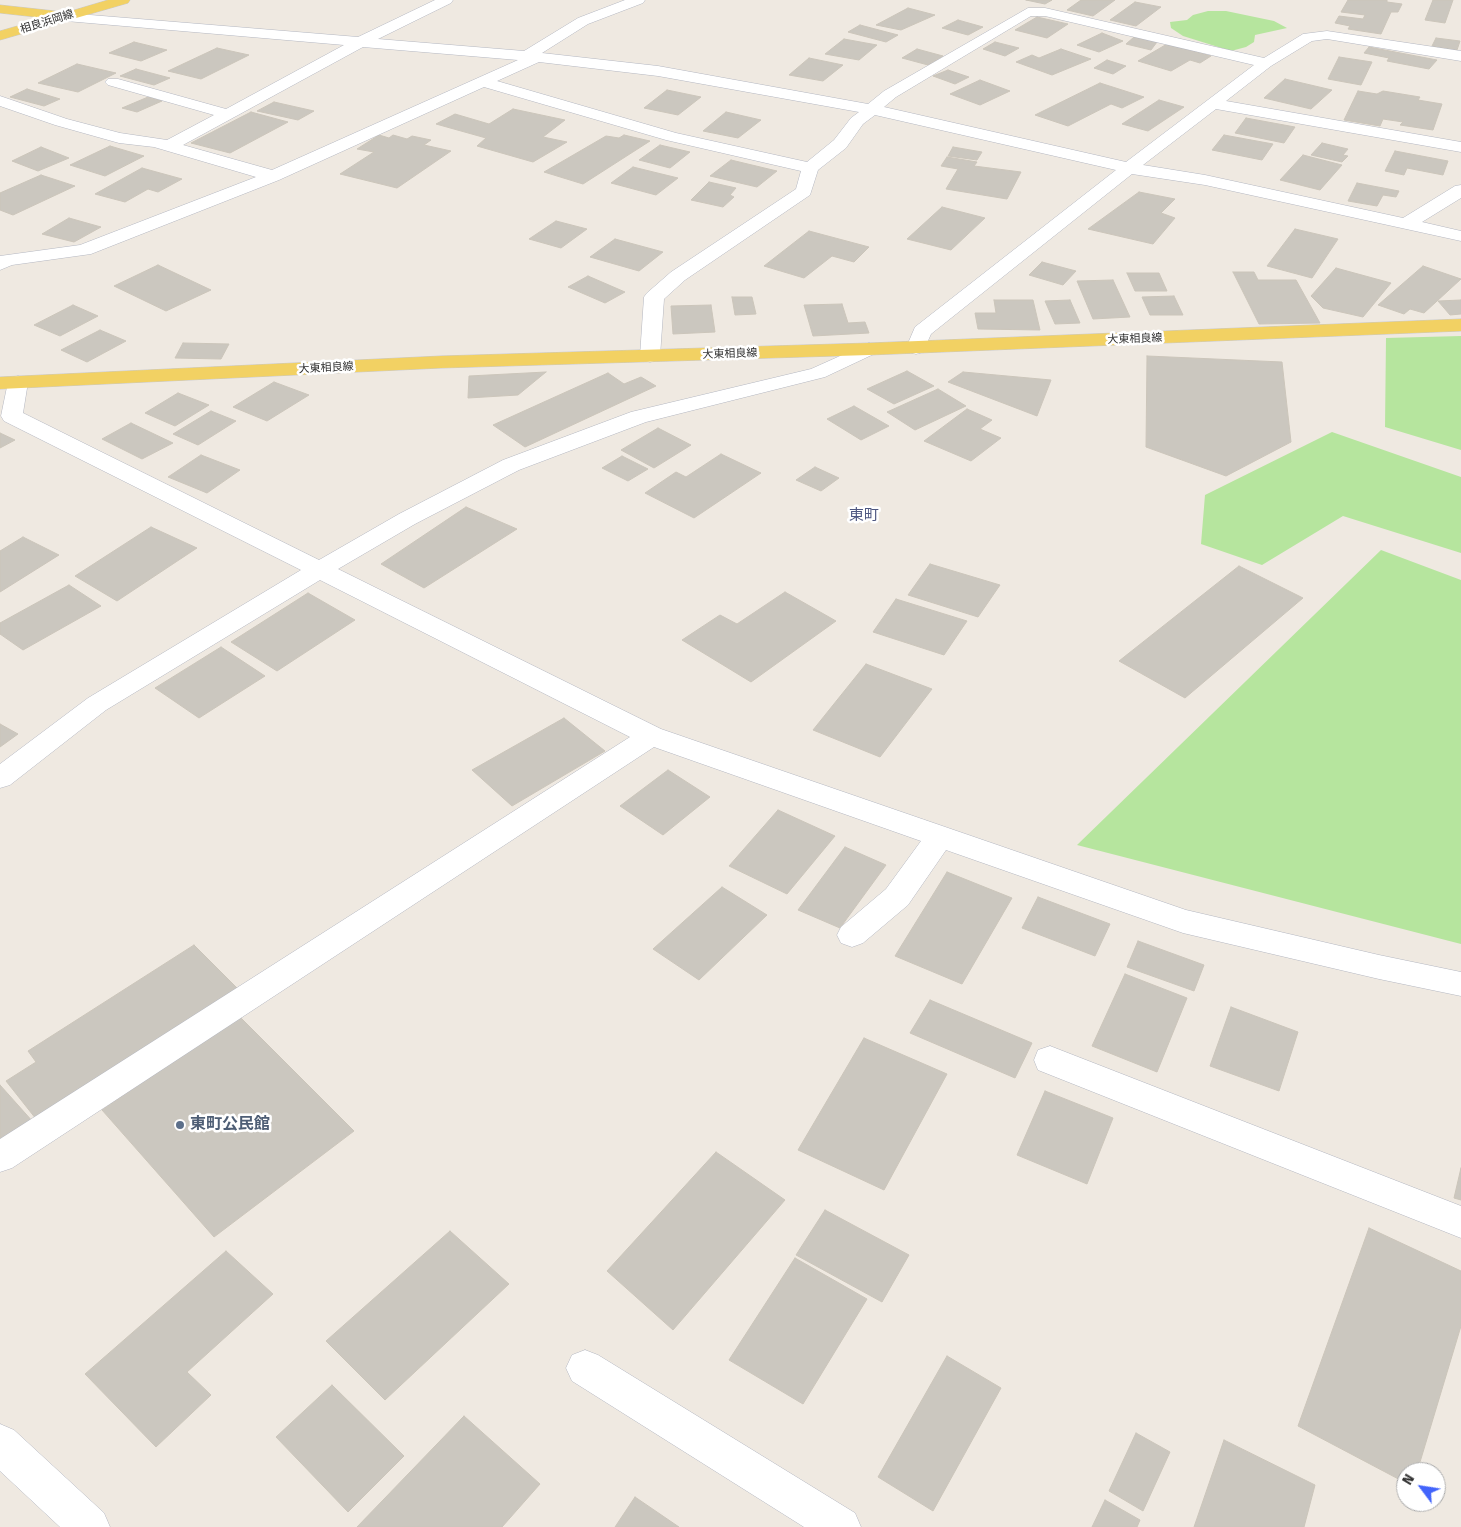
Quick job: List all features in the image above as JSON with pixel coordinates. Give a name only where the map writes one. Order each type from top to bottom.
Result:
[{"type":"main road","name":"相良浜岡線","points":[[0,36],[123,0]]},
{"type":"main road","points":[[0,9],[66,17]]},
{"type":"main road","name":"大東相良線","points":[[9,383],[441,362],[916,348],[1461,325]]},
{"type":"street","points":[[169,146],[360,42],[446,0]]},
{"type":"street","points":[[0,264],[8,260],[84,250],[273,176],[482,81],[532,56],[583,21],[638,0]]},
{"type":"street","points":[[650,356],[654,297],[678,276],[804,191],[810,168],[840,144],[857,121],[890,94],[1028,12],[1045,12],[1266,63]]},
{"type":"street","points":[[66,17],[532,56],[685,75],[871,109],[1129,168],[1205,180],[1461,236]]},
{"type":"street","points":[[916,348],[922,332],[1129,168],[1266,63],[1308,37],[1327,35],[1461,56]]},
{"type":"street","points":[[482,81],[672,137],[810,168]]},
{"type":"street","points":[[113,82],[227,114]]},
{"type":"street","points":[[0,102],[119,138],[156,142],[273,176]]},
{"type":"street","points":[[1213,104],[1461,147]]},
{"type":"street","points":[[1406,224],[1461,190]]},
{"type":"street","points":[[0,778],[97,704],[407,519],[512,465],[639,417],[818,373],[869,349]]},
{"type":"street","points":[[9,383],[12,416],[652,736],[1183,922],[1461,984]]},
{"type":"street","points":[[0,1157],[652,736]]},
{"type":"street","points":[[852,935],[897,897],[940,836]]},
{"type":"street","points":[[1050,1060],[1461,1222]]},
{"type":"street","points":[[585,1368],[841,1527]]},
{"type":"street","points":[[0,1444],[90,1527]]},
{"type":"green space","points":[[1208,11],[1226,11],[1274,21],[1287,28],[1255,35],[1254,42],[1246,47],[1231,51],[1183,36],[1171,28],[1170,22],[1187,20],[1193,15]]},
{"type":"green space","points":[[1461,336],[1461,450],[1385,427],[1386,338]]},
{"type":"green space","points":[[1332,432],[1461,477],[1461,553],[1343,516],[1262,565],[1201,544],[1205,495]]},
{"type":"green space","points":[[1381,550],[1461,580],[1461,944],[1077,845]]},
{"type":"building","points":[[1026,0],[1052,0],[1045,4]]},
{"type":"building","points":[[1081,0],[1115,0],[1093,16],[1067,10]]},
{"type":"building","points":[[1348,0],[1387,0],[1387,2],[1402,4],[1398,12],[1391,12],[1381,34],[1348,29],[1350,26],[1335,23],[1339,16],[1363,19],[1365,15],[1341,12]]},
{"type":"building","points":[[1433,0],[1453,0],[1445,23],[1425,20]]},
{"type":"building","points":[[1135,2],[1161,7],[1136,26],[1110,20]]},
{"type":"building","points":[[908,8],[935,15],[901,30],[876,25]]},
{"type":"building","points":[[1037,17],[1068,24],[1047,38],[1015,30]]},
{"type":"building","points":[[958,20],[983,27],[968,35],[942,28]]},
{"type":"building","points":[[860,25],[898,35],[886,42],[848,32]]},
{"type":"building","points":[[1102,33],[1123,41],[1099,52],[1077,45]]},
{"type":"building","points":[[1134,37],[1157,42],[1151,50],[1126,44]]},
{"type":"building","points":[[1436,38],[1460,41],[1457,50],[1432,46]]},
{"type":"building","points":[[844,39],[877,45],[859,60],[825,54]]},
{"type":"building","points":[[134,42],[167,50],[141,61],[109,53]]},
{"type":"building","points":[[995,42],[1019,48],[1005,56],[983,49]]},
{"type":"building","points":[[1167,44],[1211,56],[1200,63],[1190,60],[1171,71],[1138,61]]},
{"type":"building","points":[[1369,47],[1437,60],[1429,69],[1387,61],[1389,58],[1364,53]]},
{"type":"building","points":[[217,48],[249,55],[201,79],[168,71]]},
{"type":"building","points":[[917,49],[943,56],[928,65],[902,58]]},
{"type":"building","points":[[1061,49],[1091,59],[1052,75],[1016,62],[1032,55],[1039,58]]},
{"type":"building","points":[[1339,57],[1372,62],[1361,85],[1328,79]]},
{"type":"building","points":[[809,58],[843,65],[823,81],[789,75]]},
{"type":"building","points":[[1107,60],[1126,66],[1113,74],[1094,68]]},
{"type":"building","points":[[77,64],[116,73],[78,92],[38,83]]},
{"type":"building","points":[[136,69],[170,78],[154,85],[120,76]]},
{"type":"building","points":[[948,70],[969,77],[955,84],[933,76]]},
{"type":"building","points":[[1285,79],[1332,90],[1311,109],[1264,98]]},
{"type":"building","points":[[980,80],[1010,91],[980,105],[950,94]]},
{"type":"building","points":[[1100,83],[1144,97],[1122,108],[1111,104],[1068,126],[1035,115]]},
{"type":"building","points":[[27,89],[60,99],[44,106],[10,97]]},
{"type":"building","points":[[667,90],[701,97],[678,115],[644,108]]},
{"type":"building","points":[[1358,91],[1377,94],[1383,91],[1420,97],[1418,100],[1442,104],[1433,130],[1400,125],[1403,122],[1383,119],[1380,126],[1344,120]]},
{"type":"building","points":[[148,97],[162,101],[137,112],[122,108]]},
{"type":"building","points":[[1159,100],[1184,107],[1148,131],[1122,124]]},
{"type":"building","points":[[274,102],[314,111],[298,120],[257,111]]},
{"type":"building","points":[[513,109],[565,120],[543,137],[567,142],[533,162],[477,146],[486,138],[436,124],[455,114],[489,124]]},
{"type":"building","points":[[251,112],[288,122],[230,153],[191,143]]},
{"type":"building","points":[[726,112],[761,120],[738,138],[703,131]]},
{"type":"building","points":[[1246,118],[1295,127],[1284,143],[1235,133]]},
{"type":"building","points":[[379,135],[389,138],[393,135],[407,139],[412,136],[431,140],[424,145],[451,151],[397,188],[340,174],[374,152],[357,149]]},
{"type":"building","points":[[624,135],[650,141],[583,184],[544,172],[606,136],[619,138]]},
{"type":"building","points":[[1224,135],[1273,144],[1262,160],[1212,150]]},
{"type":"building","points":[[1322,143],[1348,149],[1343,155],[1348,156],[1342,162],[1311,155]]},
{"type":"building","points":[[660,145],[690,152],[670,168],[639,160]]},
{"type":"building","points":[[110,146],[144,156],[105,176],[70,165]]},
{"type":"building","points":[[41,147],[69,158],[38,171],[12,161]]},
{"type":"building","points":[[953,147],[982,152],[977,160],[948,156]]},
{"type":"building","points":[[1395,151],[1448,161],[1443,175],[1407,168],[1404,175],[1385,171]]},
{"type":"building","points":[[1303,155],[1342,165],[1320,190],[1280,180]]},
{"type":"building","points":[[947,157],[977,162],[974,166],[1021,172],[1007,199],[946,189],[958,169],[941,166]]},
{"type":"building","points":[[731,160],[777,171],[757,187],[710,176]]},
{"type":"building","points":[[633,167],[678,178],[656,195],[611,183]]},
{"type":"building","points":[[142,168],[182,179],[158,192],[148,189],[125,202],[95,194]]},
{"type":"building","points":[[41,175],[75,186],[13,215],[0,210],[0,193]]},
{"type":"building","points":[[709,182],[736,188],[730,195],[734,197],[723,207],[691,200]]},
{"type":"building","points":[[1357,183],[1399,191],[1396,197],[1383,195],[1377,206],[1348,201]]},
{"type":"building","points":[[1139,192],[1175,199],[1161,213],[1175,218],[1153,244],[1088,229]]},
{"type":"building","points":[[942,207],[985,218],[951,250],[907,239]]},
{"type":"building","points":[[69,218],[101,227],[74,242],[42,234]]},
{"type":"building","points":[[556,221],[587,229],[561,248],[529,239]]},
{"type":"building","points":[[1295,229],[1338,239],[1312,278],[1267,266]]},
{"type":"building","points":[[809,231],[869,247],[854,262],[832,256],[804,278],[764,266]]},
{"type":"building","points":[[615,239],[663,252],[639,271],[590,257]]},
{"type":"building","points":[[1042,262],[1076,271],[1063,285],[1029,275]]},
{"type":"building","points":[[158,265],[211,290],[166,311],[114,286]]},
{"type":"building","points":[[1423,266],[1461,279],[1424,313],[1410,309],[1404,314],[1378,305]]},
{"type":"building","points":[[1336,268],[1391,283],[1363,317],[1323,308],[1311,296]]},
{"type":"building","points":[[1233,272],[1254,272],[1258,280],[1296,280],[1320,323],[1259,324]]},
{"type":"building","points":[[1127,273],[1159,273],[1167,291],[1135,291]]},
{"type":"building","points":[[588,276],[625,292],[605,303],[568,287]]},
{"type":"building","points":[[1113,280],[1130,317],[1093,319],[1077,281]]},
{"type":"building","points":[[1174,296],[1183,315],[1150,315],[1142,297]]},
{"type":"building","points":[[732,297],[752,297],[756,314],[735,315]]},
{"type":"building","points":[[994,300],[1033,300],[1040,330],[978,329],[975,313],[996,313]]},
{"type":"building","points":[[1070,300],[1080,323],[1055,324],[1045,301]]},
{"type":"building","points":[[1461,300],[1461,314],[1450,315],[1438,301]]},
{"type":"building","points":[[842,304],[848,323],[865,322],[869,333],[813,336],[804,305]]},
{"type":"building","points":[[73,305],[98,316],[60,336],[34,325]]},
{"type":"building","points":[[711,305],[715,332],[673,334],[671,306]]},
{"type":"building","points":[[100,330],[126,341],[87,362],[61,350]]},
{"type":"building","points":[[183,343],[229,344],[221,359],[175,358]]},
{"type":"building","points":[[1147,356],[1282,362],[1291,442],[1226,476],[1146,447]]},
{"type":"building","points":[[907,371],[934,386],[894,404],[867,389]]},
{"type":"building","points":[[546,372],[518,395],[468,398],[469,376]]},
{"type":"building","points":[[963,372],[1051,380],[1037,416],[948,382]]},
{"type":"building","points":[[608,373],[624,384],[641,377],[656,386],[525,447],[493,425]]},
{"type":"building","points":[[274,382],[309,395],[267,421],[233,407]]},
{"type":"building","points":[[938,389],[966,406],[915,430],[887,412]]},
{"type":"building","points":[[178,393],[209,405],[175,426],[145,413]]},
{"type":"building","points":[[854,406],[889,426],[861,440],[827,419]]},
{"type":"building","points":[[967,409],[992,420],[980,429],[1001,438],[971,461],[924,441]]},
{"type":"building","points":[[211,411],[236,421],[198,445],[173,434]]},
{"type":"building","points":[[131,423],[173,443],[142,459],[102,439]]},
{"type":"building","points":[[658,428],[691,445],[654,468],[621,450]]},
{"type":"building","points":[[0,433],[15,440],[0,448]]},
{"type":"building","points":[[721,454],[761,473],[694,518],[645,493],[676,472],[686,477]]},
{"type":"building","points":[[201,455],[240,470],[207,493],[168,477]]},
{"type":"building","points":[[622,456],[648,469],[628,481],[602,468]]},
{"type":"building","points":[[815,467],[839,478],[821,491],[796,480]]},
{"type":"building","points":[[466,507],[517,529],[424,588],[381,564]]},
{"type":"building","points":[[151,527],[197,548],[117,601],[75,576]]},
{"type":"building","points":[[23,537],[59,555],[0,592],[0,551]]},
{"type":"building","points":[[930,564],[1000,585],[978,617],[908,595]]},
{"type":"building","points":[[1239,566],[1303,598],[1185,698],[1119,661]]},
{"type":"building","points":[[69,585],[101,606],[23,650],[0,634],[0,623]]},
{"type":"building","points":[[785,592],[836,621],[751,682],[682,640],[720,615],[737,624]]},
{"type":"building","points":[[308,593],[355,620],[277,671],[231,642]]},
{"type":"building","points":[[896,599],[967,621],[944,655],[873,632]]},
{"type":"building","points":[[221,647],[265,676],[199,718],[155,688]]},
{"type":"building","points":[[866,664],[932,689],[880,757],[813,730]]},
{"type":"building","points":[[564,718],[605,751],[512,806],[472,770]]},
{"type":"building","points":[[0,724],[18,734],[0,747]]},
{"type":"building","points":[[668,770],[710,797],[663,835],[620,806]]},
{"type":"building","points":[[778,810],[835,836],[787,894],[729,866]]},
{"type":"building","points":[[845,847],[886,865],[840,928],[798,910]]},
{"type":"building","points":[[947,872],[1012,898],[962,984],[895,956]]},
{"type":"building","points":[[722,887],[767,915],[699,980],[653,949]]},
{"type":"building","points":[[1038,897],[1110,924],[1095,956],[1022,928]]},
{"type":"building","points":[[1138,941],[1204,965],[1194,991],[1127,967]]},
{"type":"building","points":[[194,945],[241,992],[40,1124],[6,1081],[36,1062],[28,1051]]},
{"type":"building","points":[[1125,974],[1187,998],[1157,1072],[1092,1046]]},
{"type":"building","points":[[930,1000],[1032,1043],[1015,1078],[910,1033]]},
{"type":"building","points":[[1231,1007],[1298,1032],[1279,1091],[1210,1066]]},
{"type":"building","points":[[239,1016],[354,1131],[214,1237],[102,1110]]},
{"type":"building","points":[[864,1038],[947,1074],[884,1190],[798,1150]]},
{"type":"building","points":[[0,1085],[34,1123],[0,1146]]},
{"type":"building","points":[[1045,1091],[1113,1118],[1087,1184],[1017,1155]]},
{"type":"building","points":[[716,1152],[785,1200],[673,1330],[607,1271]]},
{"type":"building","points":[[1461,1168],[1461,1200],[1454,1198]]},
{"type":"building","points":[[825,1210],[909,1255],[882,1302],[796,1255]]},
{"type":"building","points":[[1369,1228],[1461,1271],[1461,1326],[1420,1462],[1396,1462],[1396,1478],[1298,1426]]},
{"type":"building","points":[[450,1231],[509,1284],[385,1400],[326,1341]]},
{"type":"building","points":[[226,1251],[273,1294],[187,1372],[211,1395],[156,1447],[85,1374]]},
{"type":"building","points":[[795,1258],[867,1299],[803,1404],[729,1360]]},
{"type":"building","points":[[947,1356],[1001,1388],[933,1511],[878,1477]]},
{"type":"building","points":[[332,1385],[404,1456],[348,1512],[276,1437]]},
{"type":"building","points":[[464,1416],[540,1484],[502,1527],[357,1527]]},
{"type":"building","points":[[1136,1433],[1170,1452],[1143,1511],[1109,1491]]},
{"type":"building","points":[[1224,1440],[1315,1485],[1304,1527],[1194,1527]]},
{"type":"building","points":[[635,1497],[679,1527],[615,1527]]},
{"type":"building","points":[[1105,1500],[1140,1520],[1137,1527],[1092,1527]]},
{"type":"place","name":"東町公民館","points":[[180,1125]]},
{"type":"district","name":"東町","points":[[864,516]]}]
